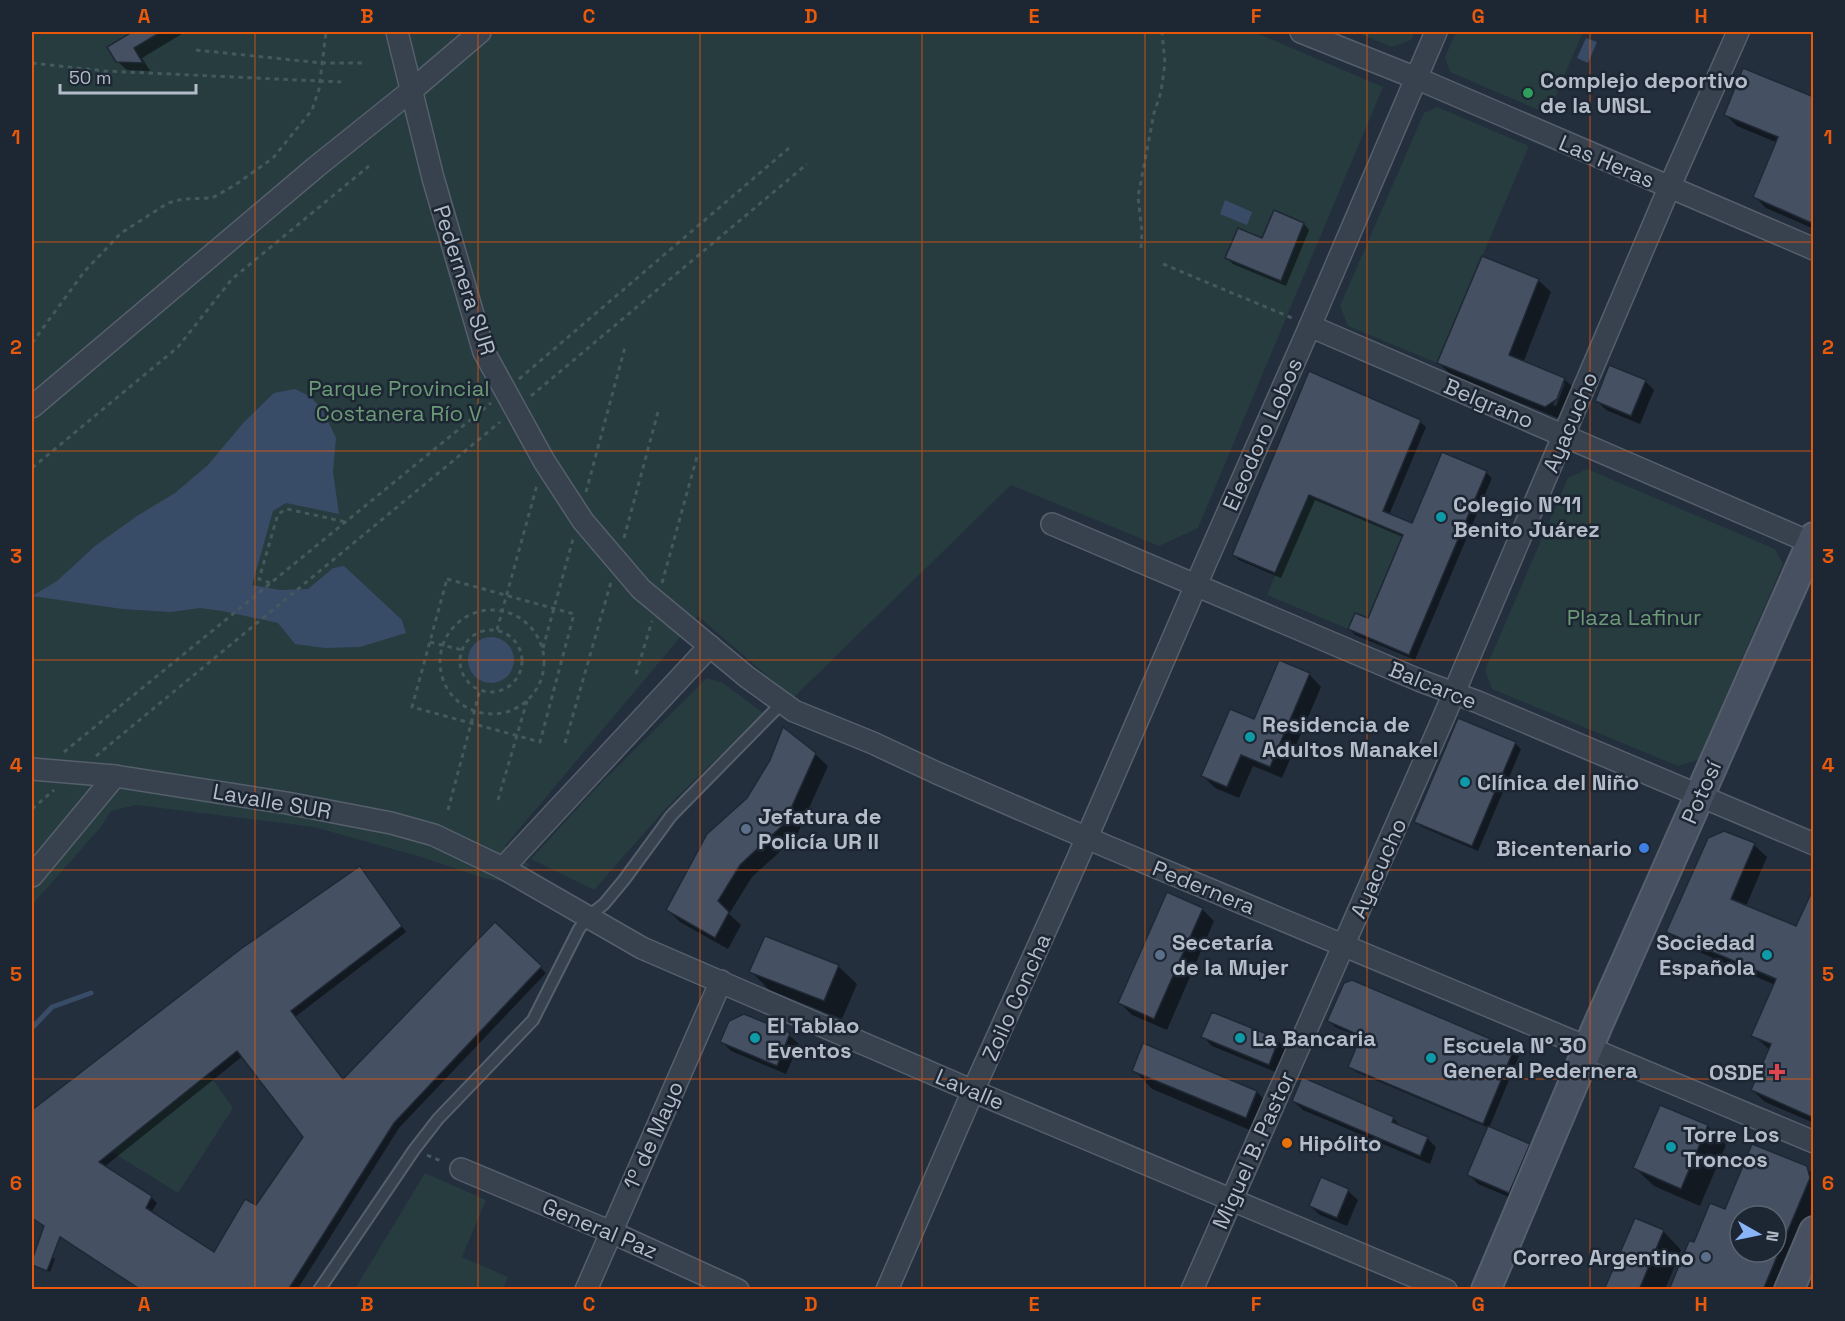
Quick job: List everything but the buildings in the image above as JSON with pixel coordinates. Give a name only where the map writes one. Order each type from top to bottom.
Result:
[{"type":"main road","name":"Potosí","points":[[1486,1290],[1699,795],[1813,541]]},
{"type":"main road","points":[[1789,1290],[1814,1231]]},
{"type":"street","name":"Pedernera SUR","points":[[397,32],[433,178],[484,352],[544,460],[579,516],[641,589],[710,646]]},
{"type":"street","points":[[32,407],[316,166],[412,90],[480,32]]},
{"type":"street","name":"Las Heras","points":[[1301,32],[1416,78],[1814,249]]},
{"type":"street","name":"Eleodoro Lobos","points":[[1088,837],[1436,32]]},
{"type":"street","name":"Ayacucho","points":[[1344,944],[1738,32]]},
{"type":"street","name":"Belgrano","points":[[1310,326],[1813,541]]},
{"type":"street","name":"Balcarce","points":[[1052,524],[1814,844]]},
{"type":"street","points":[[503,868],[710,646]]},
{"type":"street","name":"Pedernera","points":[[710,646],[781,704],[794,711],[873,743],[1108,847],[1814,1142]]},
{"type":"street","name":"Lavalle SUR","points":[[37,769],[115,776],[287,803],[392,823],[434,835],[503,868]]},
{"type":"street","points":[[32,876],[115,776]]},
{"type":"street","name":"Zoilo Concha","points":[[887,1290],[973,1091],[1088,837]]},
{"type":"street","name":"Lavalle","points":[[503,868],[642,948],[973,1091],[1446,1290]]},
{"type":"street","name":"Miguel B. Pastor","points":[[1192,1290],[1230,1199],[1344,944]]},
{"type":"street","name":"1º de Mayo","points":[[586,1290],[721,981]]},
{"type":"street","name":"General Paz","points":[[461,1169],[611,1232],[738,1290]]},
{"type":"lane","points":[[319,1290],[414,1150],[438,1119],[533,1020],[579,930],[589,916],[604,904],[624,880],[671,816],[781,704]]},
{"type":"path","points":[[32,344],[84,272],[121,234],[168,203],[183,199],[212,198],[273,158],[312,110],[320,80],[326,32]]},
{"type":"path","points":[[1141,248],[1142,231],[1138,197],[1154,113],[1161,92],[1165,63],[1162,32]]},
{"type":"path","points":[[196,50],[322,63],[363,63]]},
{"type":"path","points":[[32,63],[105,71],[341,82]]},
{"type":"path","points":[[32,809],[298,590],[789,148]]},
{"type":"path","points":[[37,769],[346,522],[511,400],[807,164]]},
{"type":"path","points":[[32,468],[178,347],[232,279],[369,166]]},
{"type":"path","points":[[1163,264],[1310,326]]},
{"type":"path","points":[[542,650],[531,627],[523,620],[492,609],[471,614],[454,626],[443,645],[440,664],[445,684],[457,700],[474,711],[492,714],[511,710],[527,700],[539,685],[542,675],[542,650],[625,347]]},
{"type":"path","points":[[636,674],[698,453]]},
{"type":"path","points":[[497,630],[544,460]]},
{"type":"path","points":[[270,583],[260,579],[278,514],[287,509],[346,522]]},
{"type":"path","points":[[447,579],[554,609],[574,614],[540,741],[412,707],[447,579]]},
{"type":"path","points":[[486,630],[497,630],[508,634],[516,642],[521,653],[522,664],[519,675],[512,684],[502,690],[491,692],[480,690],[472,685],[461,669],[462,650],[468,640],[476,634],[486,630]]},
{"type":"path","points":[[430,642],[462,650]]},
{"type":"path","points":[[448,810],[480,690]]},
{"type":"path","points":[[498,800],[527,700]]},
{"type":"path","points":[[414,1150],[461,1169]]},
{"type":"green space","name":"Parque Provincial Costanera Río V","points":[[32,32],[1254,32],[1383,87],[1198,528],[1159,546],[1011,485],[793,698],[698,616],[505,846],[530,865],[504,882],[314,827],[136,805],[111,811],[100,828],[32,905]]},
{"type":"green space","points":[[1356,32],[1415,32],[1411,40],[1392,47]]},
{"type":"green space","name":"Complejo deportivo de la UNSL","points":[[1456,32],[1583,32],[1548,114],[1450,72],[1445,57]]},
{"type":"green space","points":[[1437,107],[1529,146],[1437,363],[1348,326],[1340,306],[1424,113]]},
{"type":"green space","name":"Plaza Lafinur","points":[[1587,469],[1775,549],[1783,564],[1698,760],[1678,766],[1492,689],[1485,670],[1568,478]]},
{"type":"green space","points":[[1309,495],[1403,535],[1368,618],[1355,613],[1348,629],[1267,595]]},
{"type":"green space","points":[[707,678],[723,683],[763,713],[667,807],[594,890],[531,859],[598,786]]},
{"type":"green space","points":[[209,1074],[233,1108],[178,1193],[112,1152]]},
{"type":"green space","points":[[425,1173],[486,1200],[462,1257],[508,1277],[503,1289],[355,1289]]},
{"type":"water","points":[[1586,38],[1597,42],[1588,63],[1577,58]]},
{"type":"water","points":[[1225,200],[1252,212],[1247,225],[1220,214]]},
{"type":"water","points":[[295,389],[311,397],[323,411],[336,438],[333,472],[339,514],[286,503],[273,511],[252,585],[280,590],[308,589],[333,568],[344,566],[402,620],[406,633],[360,647],[325,648],[295,644],[278,623],[222,611],[200,608],[171,612],[122,609],[32,596],[57,581],[95,546],[137,516],[175,493],[208,465],[244,422],[274,393]]},
{"type":"water","points":[[491,637],[507,644],[514,660],[507,676],[491,683],[475,676],[468,660],[475,644]]},
{"type":"waterway","points":[[32,1028],[52,1007],[91,993]]},
{"type":"place","name":"Complejo deportivo de la UNSL","points":[[1528,93]]},
{"type":"place","name":"Colegio N°11 Benito Juárez","points":[[1441,517]]},
{"type":"place","name":"Residencia de Adultos Manakel","points":[[1250,737]]},
{"type":"place","name":"Clínica del Niño","points":[[1465,782]]},
{"type":"place","name":"Jefatura de Policía UR II","points":[[746,829]]},
{"type":"place","name":"Bicentenario","points":[[1644,848]]},
{"type":"place","name":"Secetaría de la Mujer","points":[[1160,955]]},
{"type":"place","name":"Sociedad Española","points":[[1767,955]]},
{"type":"place","name":"El Tablao Eventos","points":[[755,1038]]},
{"type":"place","name":"La Bancaria","points":[[1240,1038]]},
{"type":"place","name":"Escuela N° 30 General Pedernera","points":[[1431,1058]]},
{"type":"place","name":"OSDE","points":[[1777,1072]]},
{"type":"place","name":"Hipólito","points":[[1287,1143]]},
{"type":"place","name":"Torre Los Troncos","points":[[1671,1147]]},
{"type":"place","name":"Correo Argentino","points":[[1706,1257]]}]
